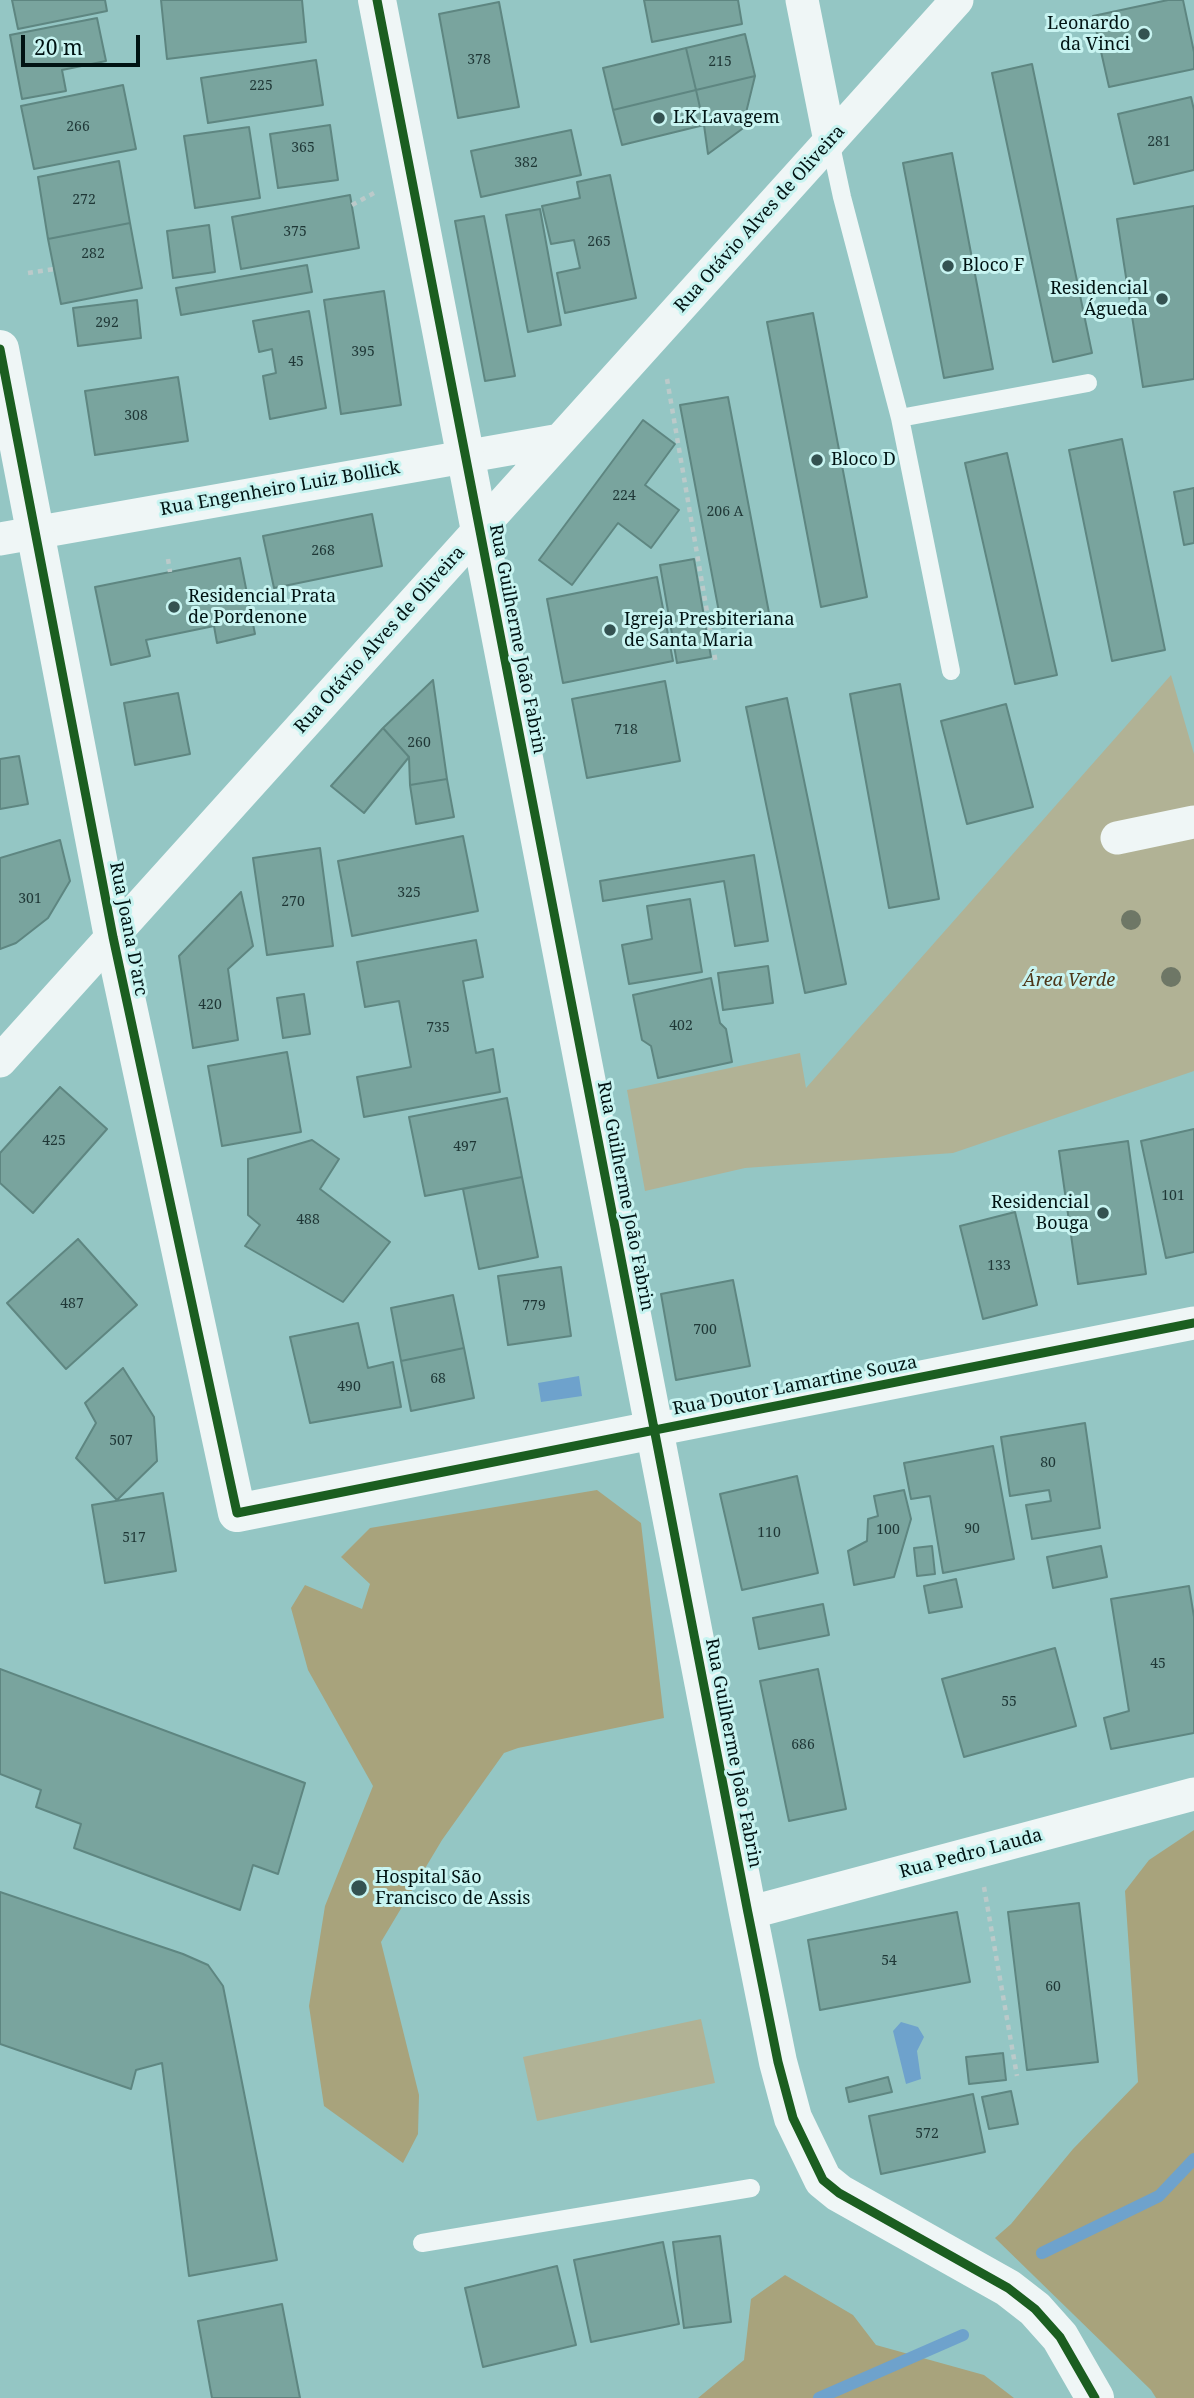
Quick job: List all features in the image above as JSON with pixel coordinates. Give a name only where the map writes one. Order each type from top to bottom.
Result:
[{"type":"street","name":"Rua Guilherme João Fabrin","points":[[377,0],[748,1913],[778,2062],[793,2118],[823,2180],[839,2193],[1008,2288],[1035,2309],[1060,2337],[1095,2398]]},
{"type":"street","points":[[802,0],[830,141]]},
{"type":"street","name":"Rua Otávio Alves de Oliveira","points":[[0,1062],[957,0]]},
{"type":"street","name":"Rua Joana D'arc","points":[[0,349],[18,536],[113,937],[237,1513]]},
{"type":"street","name":"Rua Engenheiro Luiz Bollick","points":[[18,536],[560,440]]},
{"type":"street","points":[[1117,838],[1194,822]]},
{"type":"street","name":"Rua Doutor Lamartine Souza","points":[[237,1513],[1194,1323]]},
{"type":"street","name":"Rua Pedro Lauda","points":[[748,1913],[1194,1794]]},
{"type":"lane","points":[[830,141],[900,418],[951,671]]},
{"type":"lane","points":[[900,418],[1088,383]]},
{"type":"lane","points":[[422,2243],[751,2188]]},
{"type":"path","points":[[352,205],[375,193]]},
{"type":"path","points":[[28,274],[54,269]]},
{"type":"path","points":[[666,370],[716,664]]},
{"type":"path","points":[[168,559],[170,572]]},
{"type":"path","points":[[979,1852],[1017,2076]]},
{"type":"green space","name":"Área Verde","points":[[1171,675],[1194,754],[1194,1071],[953,1153],[745,1168],[645,1191],[627,1090],[800,1053],[806,1088]]},
{"type":"green space","points":[[701,2019],[715,2083],[537,2121],[523,2057]]},
{"type":"shaded area","points":[[597,1490],[641,1523],[664,1718],[504,1753],[442,1840],[381,1942],[419,2095],[418,2134],[403,2163],[324,2106],[309,2006],[325,1906],[373,1786],[308,1670],[291,1608],[305,1585],[362,1609],[370,1584],[341,1557],[370,1528]]},
{"type":"shaded area","points":[[1194,1830],[1194,2398],[1156,2398],[1151,2390],[995,2238],[1011,2224],[1073,2149],[1138,2082],[1125,1891],[1149,1860]]},
{"type":"shaded area","points":[[785,2275],[853,2315],[876,2345],[984,2375],[1014,2398],[698,2398],[744,2360],[751,2299]]},
{"type":"water","points":[[579,1376],[582,1396],[541,1402],[538,1383]]},
{"type":"water","points":[[901,2022],[918,2027],[924,2037],[917,2051],[921,2079],[906,2084],[893,2031]]},
{"type":"building","points":[[12,0],[105,0],[107,11],[18,29]]},
{"type":"building","points":[[161,0],[302,0],[306,42],[167,59]]},
{"type":"building","points":[[644,0],[738,0],[742,24],[652,42]]},
{"type":"building","name":"Leonardo da Vinci","points":[[1168,0],[1183,0],[1194,52],[1194,69],[1109,87],[1093,16]]},
{"type":"building","points":[[499,2],[519,107],[458,118],[439,14]]},
{"type":"building","points":[[97,18],[106,61],[62,70],[66,91],[22,99],[10,35]]},
{"type":"building","points":[[745,34],[755,76],[696,90],[686,48]]},
{"type":"building","points":[[686,48],[696,90],[613,110],[603,68]]},
{"type":"building","points":[[316,60],[323,105],[208,123],[201,78]]},
{"type":"building","points":[[1032,64],[1092,353],[1053,362],[992,73]]},
{"type":"building","points":[[755,76],[742,129],[708,154],[696,90]]},
{"type":"building","points":[[123,85],[136,149],[34,169],[21,106]]},
{"type":"building","name":"LK Lavagem","points":[[696,90],[704,125],[622,145],[613,110]]},
{"type":"building","points":[[1191,97],[1194,110],[1194,170],[1134,184],[1118,114]]},
{"type":"building","points":[[330,125],[338,180],[278,188],[270,134]]},
{"type":"building","points":[[249,127],[260,198],[195,208],[184,136]]},
{"type":"building","points":[[571,130],[581,175],[481,197],[471,151]]},
{"type":"building","name":"Bloco F","points":[[952,153],[993,369],[944,378],[903,163]]},
{"type":"building","points":[[119,161],[130,223],[48,239],[38,177]]},
{"type":"building","points":[[610,175],[636,298],[565,313],[557,273],[580,268],[574,240],[551,244],[542,206],[580,198],[577,182]]},
{"type":"building","points":[[350,195],[359,248],[241,269],[232,217]]},
{"type":"building","name":"Residencial Águeda","points":[[1194,206],[1194,379],[1143,387],[1117,219]]},
{"type":"building","points":[[540,209],[561,325],[528,332],[506,215]]},
{"type":"building","points":[[484,216],[515,376],[485,381],[455,221]]},
{"type":"building","points":[[130,223],[142,288],[61,304],[48,239]]},
{"type":"building","points":[[209,225],[215,272],[173,278],[167,231]]},
{"type":"building","points":[[307,265],[312,292],[181,315],[176,288]]},
{"type":"building","points":[[384,291],[401,405],[341,414],[324,300]]},
{"type":"building","points":[[137,300],[141,338],[78,346],[73,308]]},
{"type":"building","points":[[309,311],[326,408],[270,419],[263,376],[276,373],[272,349],[259,352],[253,321]]},
{"type":"building","name":"Bloco D","points":[[813,313],[867,597],[821,607],[767,322]]},
{"type":"building","points":[[178,377],[188,441],[95,455],[85,391]]},
{"type":"building","points":[[728,397],[770,618],[722,628],[680,405]]},
{"type":"building","points":[[643,420],[675,444],[645,485],[679,510],[651,548],[618,523],[572,585],[539,560]]},
{"type":"building","points":[[1122,439],[1165,650],[1112,661],[1069,450]]},
{"type":"building","points":[[1007,453],[1057,675],[1015,684],[965,463]]},
{"type":"building","points":[[1194,488],[1194,543],[1184,545],[1174,492]]},
{"type":"building","points":[[372,514],[382,566],[274,588],[263,536]]},
{"type":"building","name":"Residencial Prata de Pordenone","points":[[240,558],[255,634],[217,643],[214,626],[146,640],[150,656],[111,665],[95,587]]},
{"type":"building","points":[[694,559],[711,657],[677,663],[660,565]]},
{"type":"building","name":"Igreja Presbiteriana de Santa Maria","points":[[657,577],[673,661],[563,683],[547,599]]},
{"type":"building","points":[[433,680],[447,779],[410,785],[409,757],[383,728]]},
{"type":"building","points":[[665,681],[680,761],[587,778],[572,699]]},
{"type":"building","points":[[900,684],[939,899],[889,908],[850,694]]},
{"type":"building","points":[[178,693],[190,754],[135,765],[124,703]]},
{"type":"building","points":[[787,698],[846,984],[805,993],[746,707]]},
{"type":"building","points":[[1006,704],[1033,807],[967,824],[941,721]]},
{"type":"building","points":[[383,728],[409,757],[364,813],[331,786]]},
{"type":"building","points":[[19,756],[28,804],[0,809],[0,759]]},
{"type":"building","points":[[447,779],[454,817],[416,824],[410,785]]},
{"type":"building","points":[[463,836],[478,911],[352,936],[338,861]]},
{"type":"building","points":[[60,840],[70,881],[48,918],[16,943],[0,949],[0,858]]},
{"type":"building","points":[[320,848],[333,946],[267,955],[253,858]]},
{"type":"building","points":[[754,855],[768,941],[735,946],[724,881],[603,901],[600,881]]},
{"type":"building","points":[[241,892],[253,946],[228,969],[238,1040],[193,1048],[179,956]]},
{"type":"building","points":[[690,899],[702,972],[629,984],[622,945],[652,939],[647,906]]},
{"type":"building","points":[[476,940],[483,977],[463,981],[476,1053],[493,1049],[500,1092],[364,1117],[357,1077],[411,1067],[399,1001],[365,1007],[357,962]]},
{"type":"building","points":[[768,966],[773,1003],[723,1010],[718,973]]},
{"type":"building","points":[[711,978],[720,1023],[726,1029],[732,1062],[658,1078],[651,1046],[642,1040],[633,995]]},
{"type":"building","points":[[304,994],[310,1034],[283,1038],[277,998]]},
{"type":"building","points":[[287,1052],[301,1132],[222,1146],[208,1066]]},
{"type":"building","points":[[60,1087],[107,1129],[33,1213],[0,1183],[0,1153]]},
{"type":"building","points":[[507,1098],[522,1177],[425,1196],[409,1117]]},
{"type":"building","points":[[1194,1129],[1194,1252],[1166,1258],[1141,1141]]},
{"type":"building","points":[[312,1140],[339,1159],[320,1189],[390,1242],[343,1302],[245,1246],[260,1225],[248,1215],[248,1159]]},
{"type":"building","name":"Residencial Bouga","points":[[1128,1141],[1146,1274],[1078,1284],[1059,1151]]},
{"type":"building","points":[[522,1177],[538,1257],[479,1269],[463,1189]]},
{"type":"building","points":[[1015,1212],[1037,1305],[983,1319],[960,1226]]},
{"type":"building","points":[[78,1239],[137,1305],[66,1369],[7,1303]]},
{"type":"building","points":[[561,1267],[571,1336],[508,1345],[498,1276]]},
{"type":"building","points":[[733,1280],[750,1366],[676,1380],[661,1294]]},
{"type":"building","points":[[453,1295],[464,1348],[401,1361],[391,1308]]},
{"type":"building","points":[[358,1323],[368,1368],[393,1362],[401,1407],[310,1423],[290,1337]]},
{"type":"building","points":[[464,1348],[474,1398],[411,1411],[401,1361]]},
{"type":"building","points":[[123,1368],[154,1417],[157,1461],[117,1500],[76,1458],[96,1423],[85,1403]]},
{"type":"building","points":[[1085,1423],[1100,1528],[1032,1539],[1026,1505],[1051,1501],[1049,1490],[1010,1496],[1001,1437]]},
{"type":"building","points":[[993,1446],[1014,1559],[943,1573],[930,1496],[911,1499],[904,1463]]},
{"type":"building","points":[[797,1476],[818,1573],[742,1590],[720,1494]]},
{"type":"building","points":[[904,1490],[911,1519],[894,1577],[854,1585],[848,1551],[867,1541],[868,1519],[878,1516],[874,1496]]},
{"type":"building","points":[[163,1493],[176,1571],[105,1583],[92,1505]]},
{"type":"building","points":[[932,1546],[935,1574],[917,1576],[914,1548]]},
{"type":"building","points":[[1101,1546],[1107,1577],[1053,1588],[1047,1557]]},
{"type":"building","points":[[956,1579],[962,1607],[929,1613],[924,1586]]},
{"type":"building","points":[[1189,1586],[1194,1617],[1194,1733],[1111,1749],[1104,1718],[1129,1711],[1111,1599]]},
{"type":"building","points":[[823,1604],[829,1635],[759,1649],[753,1618]]},
{"type":"building","points":[[1055,1648],[1076,1726],[964,1757],[942,1679]]},
{"type":"building","points":[[0,1669],[305,1783],[278,1874],[253,1865],[240,1910],[74,1848],[81,1824],[36,1807],[41,1790],[0,1774]]},
{"type":"building","points":[[818,1669],[846,1809],[789,1821],[760,1681]]},
{"type":"building","points":[[0,1892],[183,1954],[208,1965],[223,1986],[277,2260],[189,2276],[162,2063],[136,2070],[131,2089],[0,2044]]},
{"type":"building","points":[[1079,1903],[1098,2062],[1027,2070],[1008,1912]]},
{"type":"building","points":[[957,1912],[970,1982],[820,2010],[808,1940]]},
{"type":"building","points":[[1003,2053],[1006,2080],[969,2084],[966,2057]]},
{"type":"building","points":[[888,2077],[892,2092],[849,2102],[846,2088]]},
{"type":"building","points":[[1011,2091],[1018,2124],[989,2129],[982,2097]]},
{"type":"building","points":[[973,2094],[985,2152],[881,2174],[869,2116]]},
{"type":"building","points":[[720,2236],[731,2322],[684,2328],[673,2242]]},
{"type":"building","points":[[663,2242],[679,2324],[591,2342],[574,2260]]},
{"type":"building","points":[[557,2266],[576,2345],[483,2367],[465,2288]]},
{"type":"building","points":[[282,2304],[300,2398],[212,2398],[198,2321]]},
{"type":"waterway","points":[[1042,2253],[1159,2196],[1194,2159]]},
{"type":"waterway","points":[[819,2398],[963,2335]]},
{"type":"cycle path","points":[[377,0],[748,1913],[778,2062],[793,2118],[823,2180],[839,2193],[1008,2288],[1035,2309],[1060,2337],[1095,2398]]},
{"type":"cycle path","points":[[0,349],[113,937],[237,1513],[1194,1323]]},
{"type":"place","name":"Leonardo da Vinci","points":[[1144,34]]},
{"type":"place","name":"LK Lavagem","points":[[659,118]]},
{"type":"place","name":"Bloco F","points":[[948,266]]},
{"type":"place","name":"Residencial Águeda","points":[[1162,299]]},
{"type":"place","name":"Bloco D","points":[[817,460]]},
{"type":"place","name":"Residencial Prata de Pordenone","points":[[174,607]]},
{"type":"place","name":"Igreja Presbiteriana de Santa Maria","points":[[610,630]]},
{"type":"place","name":"Residencial Bouga","points":[[1103,1213]]},
{"type":"place","name":"Hospital São Francisco de Assis","points":[[359,1888]]}]
